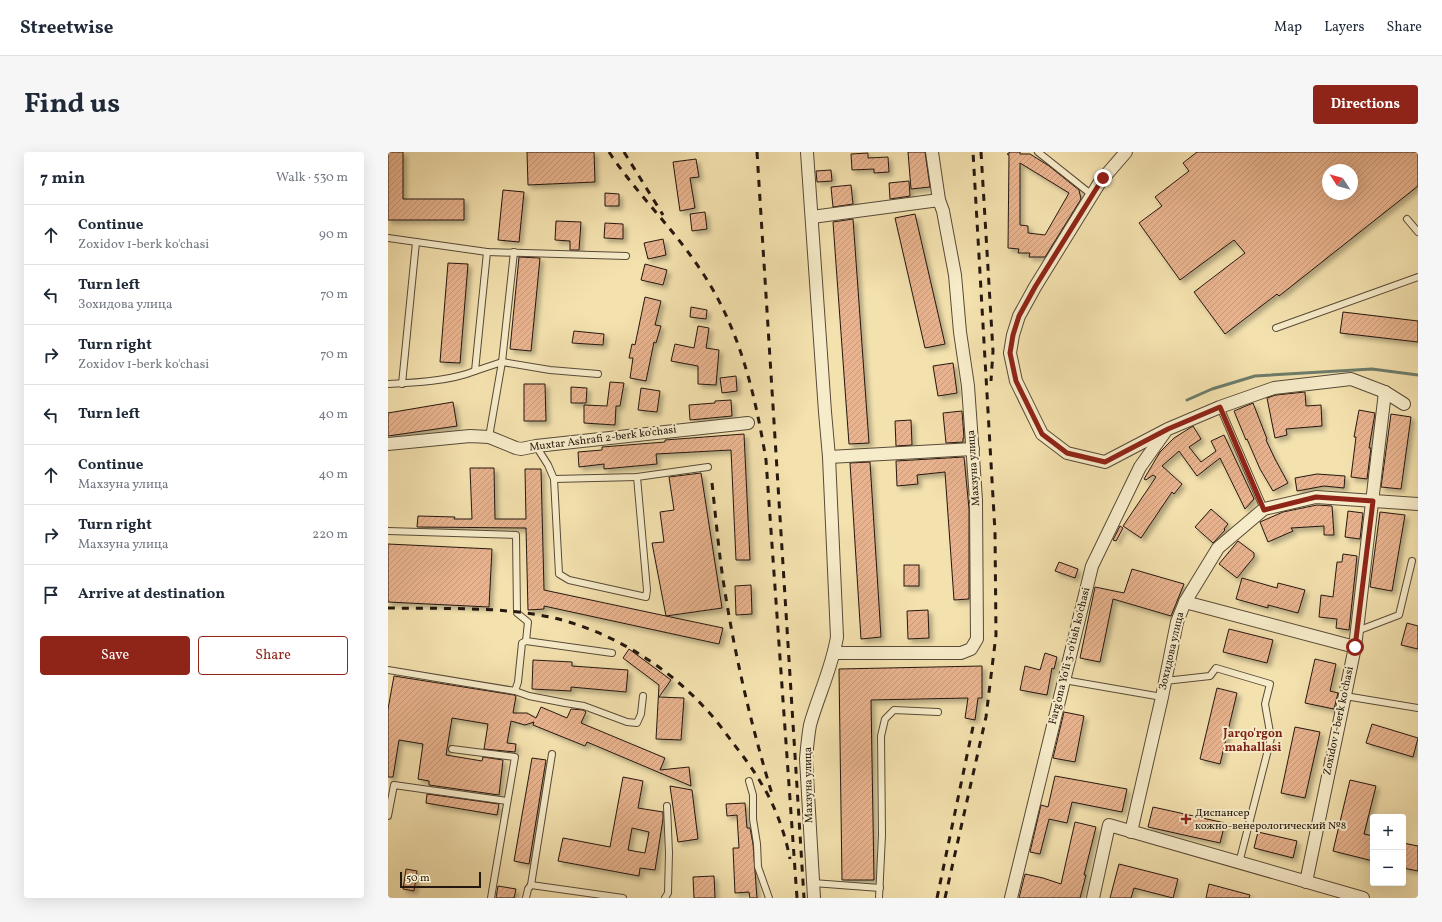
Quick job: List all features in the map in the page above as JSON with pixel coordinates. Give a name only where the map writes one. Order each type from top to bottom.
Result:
[{"type":"street","name":"Махзуна улица","points":[[807,152],[824,412],[829,457],[837,637],[835,653],[810,726],[806,759],[814,898]]},
{"type":"street","name":"Махзуна улица","points":[[835,653],[961,654],[968,651],[977,639],[976,500],[968,386],[960,332],[955,275],[932,152]]},
{"type":"street","points":[[1126,152],[1103,178],[1092,195],[1019,316],[1013,335],[1010,353],[1016,381],[1042,434],[1067,453],[1105,462],[1168,429],[1220,407],[1274,388],[1351,379],[1385,392],[1404,404]]},
{"type":"street","points":[[812,217],[940,200]]},
{"type":"street","name":"Zoxidov 1-berk ko'chasi","points":[[1306,882],[1355,647],[1385,392]]},
{"type":"street","name":"Muxtar Ashrafi 2-berk ko'chasi","points":[[388,444],[470,436],[489,437],[521,449],[536,446],[748,423]]},
{"type":"street","name":"Farg'ona Yo'li 3-o'tish ko'chasi","points":[[1011,898],[1092,566],[1140,467],[1168,429]]},
{"type":"street","points":[[829,457],[972,449]]},
{"type":"street","name":"Зохидова улица","points":[[1131,832],[1177,622],[1185,602],[1218,548],[1264,510],[1316,497],[1418,504]]},
{"type":"street","points":[[1185,602],[1355,647]]},
{"type":"street","points":[[1093,898],[1109,826],[1306,882],[1338,894],[1364,898]]},
{"type":"lane","points":[[1038,152],[1092,195]]},
{"type":"lane","points":[[1407,219],[1418,232]]},
{"type":"lane","points":[[388,238],[487,252],[626,256]]},
{"type":"lane","points":[[402,384],[416,242]]},
{"type":"lane","points":[[475,371],[487,252]]},
{"type":"lane","points":[[489,437],[502,362],[514,252]]},
{"type":"lane","points":[[1276,328],[1418,277]]},
{"type":"lane","points":[[388,384],[424,382],[468,374],[502,362],[550,370],[598,374]]},
{"type":"lane","points":[[1220,407],[1264,510]]},
{"type":"lane","points":[[536,446],[548,465],[554,479],[559,574],[569,580],[646,597],[637,477]]},
{"type":"lane","points":[[554,479],[637,477],[708,467]]},
{"type":"lane","points":[[388,531],[516,534],[517,613],[528,622],[526,641],[522,644],[518,682],[515,691]]},
{"type":"lane","points":[[1357,631],[1399,615],[1412,561]]},
{"type":"lane","points":[[526,641],[612,653]]},
{"type":"lane","points":[[1165,681],[1210,676],[1216,668],[1270,684],[1265,704],[1271,738],[1239,863]]},
{"type":"lane","points":[[388,670],[515,691],[529,696],[584,706],[627,722],[637,723],[641,714],[643,696]]},
{"type":"lane","points":[[1064,680],[1162,696]]},
{"type":"lane","points":[[1345,696],[1418,708]]},
{"type":"lane","points":[[879,898],[882,835],[881,736],[885,719],[894,710],[938,712]]},
{"type":"lane","points":[[452,749],[515,757],[491,898]]},
{"type":"lane","points":[[526,898],[528,889],[531,885],[552,754]]},
{"type":"lane","points":[[750,781],[753,795],[753,819],[757,844],[758,867],[769,898]]},
{"type":"lane","points":[[388,816],[394,785],[507,801]]},
{"type":"lane","points":[[665,898],[668,893],[669,853],[667,806]]},
{"type":"lane","points":[[813,883],[880,888]]},
{"type":"lane","points":[[531,885],[623,898]]},
{"type":"building","points":[[388,152],[403,152],[403,199],[464,199],[464,220],[388,220]]},
{"type":"building","points":[[527,152],[594,152],[595,182],[528,185]]},
{"type":"building","points":[[908,152],[925,152],[930,187],[911,189]]},
{"type":"building","points":[[1009,152],[1020,152],[1020,154],[1030,154],[1049,166],[1079,190],[1081,199],[1045,257],[1029,257],[1030,253],[1018,253],[1019,249],[1008,248],[1009,155],[1007,154],[1009,154]],"holes":[[[1020,163],[1069,193],[1045,235],[1028,233],[1028,226],[1020,225]]]},
{"type":"building","points":[[1197,152],[1418,152],[1418,186],[1279,296],[1277,294],[1225,334],[1194,292],[1245,253],[1234,240],[1180,280],[1139,223],[1162,206],[1155,197],[1189,171],[1183,163]]},
{"type":"building","points":[[868,153],[868,158],[888,157],[889,172],[874,173],[874,169],[852,170],[851,154]]},
{"type":"building","points":[[696,159],[699,177],[690,178],[695,208],[680,211],[673,162]]},
{"type":"building","points":[[831,170],[832,181],[817,182],[816,171]]},
{"type":"building","points":[[909,181],[910,196],[890,199],[889,183]]},
{"type":"building","points":[[851,185],[853,204],[833,207],[831,187]]},
{"type":"building","points":[[503,190],[524,192],[519,242],[498,240]]},
{"type":"building","points":[[605,193],[619,194],[619,206],[605,206]]},
{"type":"building","points":[[705,212],[707,229],[692,231],[690,214]]},
{"type":"building","points":[[915,214],[945,344],[925,348],[895,218]]},
{"type":"building","points":[[853,219],[869,443],[849,444],[833,222]]},
{"type":"building","points":[[556,221],[581,222],[579,250],[570,250],[570,241],[555,240]]},
{"type":"building","points":[[605,223],[623,224],[623,239],[604,238]]},
{"type":"building","points":[[663,239],[666,255],[648,259],[644,243]]},
{"type":"building","points":[[519,257],[540,258],[531,351],[510,349]]},
{"type":"building","points":[[448,263],[468,264],[460,363],[440,362]]},
{"type":"building","points":[[645,264],[667,270],[663,285],[641,280]]},
{"type":"building","points":[[645,297],[661,301],[655,325],[661,326],[656,343],[654,342],[646,381],[630,378],[633,358],[629,358],[632,344],[635,345]]},
{"type":"building","points":[[691,307],[707,310],[706,319],[690,317]]},
{"type":"building","points":[[1343,312],[1418,321],[1418,342],[1340,333]]},
{"type":"building","points":[[698,326],[709,328],[706,348],[719,350],[716,385],[698,384],[698,366],[671,361],[675,344],[694,348]]},
{"type":"building","points":[[574,331],[604,334],[603,345],[572,343]]},
{"type":"building","points":[[953,363],[957,393],[938,396],[933,366]]},
{"type":"building","points":[[736,376],[737,391],[722,393],[720,378]]},
{"type":"building","points":[[610,382],[624,383],[620,406],[616,406],[615,425],[584,423],[584,405],[607,406]]},
{"type":"building","points":[[524,384],[545,384],[546,421],[524,421]]},
{"type":"building","points":[[571,387],[587,388],[586,403],[571,403]]},
{"type":"building","points":[[641,388],[660,391],[657,412],[638,410]]},
{"type":"building","points":[[1305,392],[1306,406],[1321,405],[1322,426],[1286,429],[1287,435],[1275,438],[1267,398],[1276,395]]},
{"type":"building","points":[[731,400],[732,416],[690,420],[689,405]]},
{"type":"building","points":[[453,402],[457,426],[388,436],[388,413]]},
{"type":"building","points":[[1253,403],[1267,439],[1266,440],[1288,483],[1273,491],[1260,469],[1234,411]]},
{"type":"building","points":[[1359,410],[1375,413],[1369,448],[1371,448],[1367,479],[1351,477],[1356,437],[1354,437]]},
{"type":"building","points":[[962,411],[963,442],[946,443],[943,413]]},
{"type":"building","points":[[1391,414],[1411,417],[1401,489],[1381,487]]},
{"type":"building","points":[[911,420],[912,445],[896,446],[895,421]]},
{"type":"building","points":[[1193,426],[1201,439],[1189,447],[1201,462],[1216,451],[1211,441],[1224,435],[1254,499],[1245,509],[1220,458],[1197,476],[1179,451],[1162,466],[1182,484],[1174,494],[1172,492],[1141,538],[1123,526],[1156,477],[1153,475],[1146,480],[1144,479],[1160,452],[1174,438]]},
{"type":"building","points":[[744,434],[750,560],[736,560],[731,450],[656,454],[657,464],[604,469],[604,464],[579,467],[578,452],[602,450],[602,447],[665,442],[665,440]]},
{"type":"building","points":[[964,457],[969,509],[969,599],[954,600],[945,472],[917,475],[918,484],[897,486],[896,461]]},
{"type":"building","points":[[870,462],[881,637],[861,639],[850,463]]},
{"type":"building","points":[[470,468],[494,468],[495,519],[526,519],[525,469],[541,469],[544,590],[723,628],[719,644],[544,606],[544,609],[528,610],[526,528],[417,527],[418,516],[472,519]]},
{"type":"building","points":[[701,473],[722,608],[666,616],[652,543],[664,542],[660,512],[674,510],[669,477]]},
{"type":"building","points":[[1317,474],[1345,476],[1344,488],[1324,486],[1297,491],[1295,478]]},
{"type":"building","points":[[1317,505],[1332,506],[1334,535],[1324,535],[1324,526],[1291,528],[1293,531],[1268,542],[1260,522],[1283,512]]},
{"type":"building","points":[[1211,509],[1228,524],[1224,529],[1225,530],[1213,543],[1195,527]]},
{"type":"building","points":[[1348,511],[1363,513],[1360,539],[1345,537]]},
{"type":"building","points":[[1380,512],[1405,515],[1392,591],[1370,587]]},
{"type":"building","points":[[1120,526],[1123,528],[1116,541],[1113,540]]},
{"type":"building","points":[[1238,541],[1254,553],[1254,557],[1237,578],[1219,564]]},
{"type":"building","points":[[388,544],[492,549],[489,607],[388,602]]},
{"type":"building","points":[[1343,554],[1357,556],[1349,630],[1336,628],[1337,619],[1319,617],[1321,595],[1333,597],[1337,562],[1342,562]]},
{"type":"building","points":[[1059,562],[1078,569],[1075,578],[1055,571]]},
{"type":"building","points":[[904,565],[919,565],[919,586],[904,586]]},
{"type":"building","points":[[1132,569],[1184,584],[1171,616],[1113,599],[1100,662],[1080,658],[1095,587],[1124,593]]},
{"type":"building","points":[[1242,578],[1277,588],[1278,583],[1305,590],[1298,613],[1268,605],[1268,608],[1236,599]]},
{"type":"building","points":[[751,585],[752,614],[736,615],[735,586]]},
{"type":"building","points":[[928,610],[929,638],[908,639],[907,611]]},
{"type":"building","points":[[1407,623],[1418,626],[1418,649],[1401,645]]},
{"type":"building","points":[[1229,629],[1273,640],[1267,663],[1223,652]]},
{"type":"building","points":[[629,649],[671,680],[659,697],[684,698],[681,740],[656,739],[659,685],[623,658]]},
{"type":"building","points":[[1045,653],[1057,657],[1054,669],[1052,668],[1047,695],[1020,690],[1025,666],[1040,670]]},
{"type":"building","points":[[1315,659],[1336,664],[1330,691],[1338,693],[1334,709],[1305,703]]},
{"type":"building","points":[[533,660],[572,662],[572,666],[628,670],[626,692],[571,687],[571,691],[532,689]]},
{"type":"building","points":[[982,666],[982,698],[978,698],[975,720],[965,718],[968,698],[871,700],[874,880],[842,880],[839,669]]},
{"type":"building","points":[[394,676],[514,695],[516,696],[513,713],[527,713],[536,718],[541,707],[567,718],[571,709],[583,710],[586,712],[581,723],[665,758],[660,770],[689,767],[691,786],[587,742],[585,746],[533,725],[534,722],[525,725],[511,721],[507,743],[516,744],[515,752],[484,749],[488,724],[452,718],[446,755],[482,761],[483,757],[503,760],[499,795],[429,785],[429,781],[418,779],[423,744],[399,740],[393,777],[388,777],[388,709]]},
{"type":"building","points":[[1217,688],[1237,693],[1220,764],[1200,759]]},
{"type":"building","points":[[1064,712],[1084,716],[1075,762],[1053,758]]},
{"type":"building","points":[[1372,724],[1418,738],[1413,757],[1366,743]]},
{"type":"building","points":[[1295,727],[1320,732],[1305,798],[1281,793]]},
{"type":"building","points":[[532,758],[546,760],[529,864],[514,861]]},
{"type":"building","points":[[1055,776],[1127,789],[1122,812],[1072,802],[1067,823],[1049,819],[1040,854],[1030,852],[1041,805],[1048,807]]},
{"type":"building","points":[[623,777],[643,781],[638,808],[663,812],[655,870],[640,868],[639,876],[558,861],[563,838],[610,847]],"holes":[[[632,828],[649,832],[645,853],[628,850]]]},
{"type":"building","points":[[1350,780],[1376,786],[1364,834],[1370,835],[1370,860],[1333,851]]},
{"type":"building","points":[[670,786],[692,790],[698,839],[678,842]]},
{"type":"building","points":[[427,794],[499,804],[497,815],[426,803]]},
{"type":"building","points":[[745,803],[747,828],[750,828],[753,844],[757,898],[750,898],[749,892],[735,893],[733,848],[739,848],[737,815],[727,816],[726,804]]},
{"type":"building","points":[[1153,807],[1225,823],[1220,843],[1148,827]]},
{"type":"building","points":[[1075,822],[1096,827],[1080,898],[1019,898],[1025,874],[1061,884]]},
{"type":"building","points":[[1258,832],[1297,841],[1293,858],[1254,848]]},
{"type":"building","points":[[1406,844],[1418,846],[1418,871],[1406,869]]},
{"type":"building","points":[[1119,864],[1178,879],[1173,898],[1134,888],[1131,898],[1110,898]]},
{"type":"building","points":[[406,869],[417,871],[414,891],[403,889]]},
{"type":"building","points":[[714,876],[715,898],[694,898],[693,877]]},
{"type":"building","points":[[1209,884],[1250,895],[1249,898],[1206,898]]},
{"type":"building","points":[[498,886],[516,889],[514,898],[496,898]]},
{"type":"waterway","points":[[1187,400],[1212,389],[1255,376],[1372,369],[1418,375]]},
{"type":"railway","points":[[609,152],[631,182],[689,254],[714,291],[735,337],[751,385],[766,460],[797,898]]},
{"type":"railway","points":[[624,152],[663,215]]},
{"type":"railway","points":[[757,152],[804,898]]},
{"type":"railway","points":[[945,898],[986,717],[996,635],[995,532],[973,152]]},
{"type":"railway","points":[[981,152],[993,351],[991,381]]},
{"type":"railway","points":[[712,483],[721,565],[739,669],[772,794]]},
{"type":"railway","points":[[388,608],[471,609],[534,614],[554,618],[595,631],[634,651],[671,676],[688,691],[711,715],[744,758],[755,773],[775,810],[790,859]]},
{"type":"railway","points":[[937,898],[974,722]]},
{"type":"place","name":"Диспансер кожно-венерологический №8","points":[[1186,819]]},
{"type":"district","name":"Jarqo'rgon mahallasi","points":[[1253,741]]},
{"type":"route","points":[[1103,178],[1035,287],[1019,316],[1013,335],[1010,353],[1016,381],[1042,434],[1067,453],[1105,462],[1168,429],[1220,407],[1264,510],[1316,497],[1373,501],[1355,647]]}]
